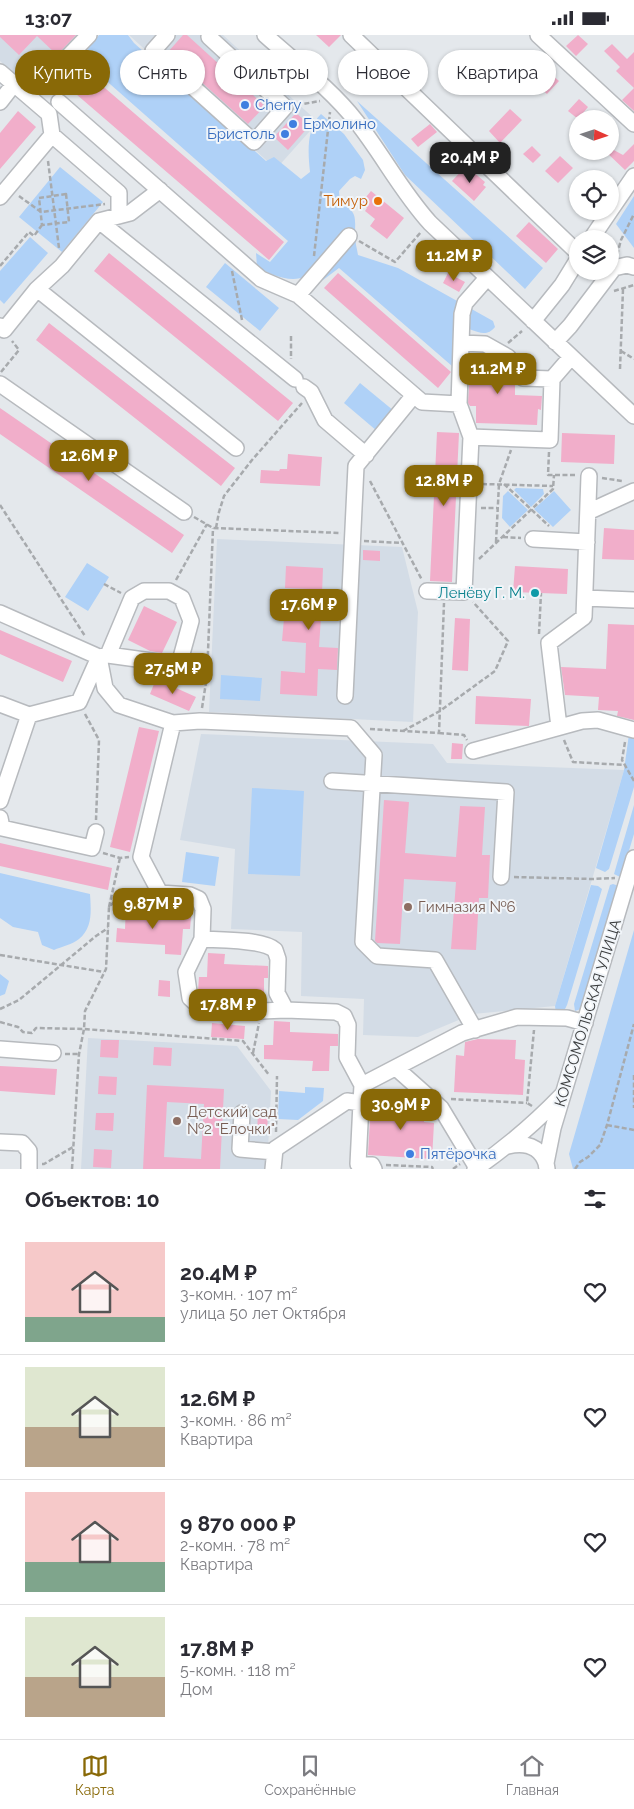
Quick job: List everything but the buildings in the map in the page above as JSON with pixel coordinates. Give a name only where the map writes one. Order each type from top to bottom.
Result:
[{"type":"street","points":[[74,50],[89,35]]},
{"type":"street","points":[[167,35],[153,51],[254,142],[285,107],[208,36]]},
{"type":"street","points":[[264,35],[340,102],[357,121],[412,203],[430,223],[634,416]]},
{"type":"street","points":[[351,35],[569,244]]},
{"type":"street","points":[[538,35],[634,124]]},
{"type":"street","points":[[0,72],[49,114],[48,139],[4,192]]},
{"type":"street","points":[[0,102],[14,85]]},
{"type":"street","points":[[59,102],[261,279],[298,295],[422,403],[459,404]]},
{"type":"street","points":[[48,139],[119,193],[119,209]]},
{"type":"street","points":[[619,198],[634,176]]},
{"type":"street","points":[[119,209],[130,213],[160,191]]},
{"type":"street","points":[[2,328],[37,289],[62,267],[99,221],[119,209]]},
{"type":"street","points":[[99,221],[301,383],[325,420],[363,458]]},
{"type":"street","points":[[298,295],[349,236]]},
{"type":"street","points":[[619,267],[627,265],[634,267]]},
{"type":"street","points":[[533,321],[569,274]]},
{"type":"street","points":[[427,591],[464,592],[471,437],[459,404],[462,314],[465,303],[487,278]]},
{"type":"street","points":[[555,342],[570,326],[605,280]]},
{"type":"street","points":[[37,289],[236,448]]},
{"type":"street","points":[[461,343],[485,344],[508,357],[523,378],[552,379]]},
{"type":"street","points":[[471,437],[550,440],[552,379],[570,357]]},
{"type":"street","points":[[0,384],[184,512]]},
{"type":"street","points":[[345,696],[356,466],[414,395]]},
{"type":"street","points":[[560,731],[549,643],[584,617],[589,476]]},
{"type":"street","points":[[588,512],[630,486]]},
{"type":"street","points":[[533,539],[587,541]]},
{"type":"street","points":[[0,613],[104,656],[166,663],[180,661],[191,621],[182,598],[169,591],[144,591],[132,598],[104,656],[79,701],[29,715],[0,704]]},
{"type":"street","points":[[584,598],[634,600]]},
{"type":"street","points":[[104,656],[106,688],[119,705],[173,723],[200,721],[351,728],[374,755],[363,942],[377,956],[435,959],[475,1030]]},
{"type":"street","points":[[0,801],[29,715]]},
{"type":"street","points":[[473,751],[560,731],[582,721],[598,720],[630,729]]},
{"type":"street","points":[[173,723],[141,857],[160,893],[190,895],[199,899],[203,909],[202,939],[186,972],[190,998],[201,1007],[261,1011],[336,1012],[344,1016],[348,1025],[347,1057],[362,1085],[358,1164],[373,1167]]},
{"type":"street","points":[[332,781],[506,792],[501,877]]},
{"type":"street","points":[[0,818],[2,828],[92,848],[96,832]]},
{"type":"street","name":"КОМСОМОЛЬСКАЯ УЛИЦА","points":[[547,1166],[551,1137],[634,859]]},
{"type":"street","points":[[202,939],[235,940],[271,947],[277,954],[278,959],[277,993],[286,1011]]},
{"type":"street","points":[[362,1085],[462,1033],[517,1017],[567,1018],[585,1023]]},
{"type":"street","points":[[0,1049],[53,1053]]},
{"type":"street","points":[[396,1068],[441,1108],[476,1168],[527,1130],[564,1092]]},
{"type":"street","points":[[242,1113],[240,1149],[275,1150],[347,1101],[361,1103]]},
{"type":"street","points":[[0,1142],[22,1143],[29,1151],[29,1166]]},
{"type":"street","points":[[508,1146],[523,1144],[535,1148],[544,1156],[547,1166]]},
{"type":"street","points":[[273,1169],[275,1150]]},
{"type":"path","points":[[285,107],[320,101]]},
{"type":"path","points":[[311,281],[330,111]]},
{"type":"path","points":[[48,139],[52,196],[62,267]]},
{"type":"path","points":[[4,192],[41,212],[68,208],[119,209]]},
{"type":"path","points":[[0,266],[29,232],[34,236],[42,225],[39,198],[66,194],[69,221],[42,225]]},
{"type":"path","points":[[619,248],[634,214]]},
{"type":"path","points":[[349,236],[395,262],[430,223]]},
{"type":"path","points":[[234,255],[230,261],[244,330],[240,335]]},
{"type":"path","points":[[620,369],[623,289],[634,285]]},
{"type":"path","points":[[0,373],[19,350],[2,328]]},
{"type":"path","points":[[200,721],[206,676],[215,528],[224,496],[252,460],[301,383],[290,336]]},
{"type":"path","points":[[621,351],[634,359]]},
{"type":"path","points":[[515,439],[498,484],[496,544],[553,489],[554,475]]},
{"type":"path","points":[[550,440],[548,475],[589,476],[630,486]]},
{"type":"path","points":[[363,458],[402,543],[427,591]]},
{"type":"path","points":[[498,484],[553,486]]},
{"type":"path","points":[[504,484],[565,541]]},
{"type":"path","points":[[0,505],[104,656]]},
{"type":"path","points":[[184,512],[215,528],[353,537],[402,543]]},
{"type":"path","points":[[169,591],[207,524]]},
{"type":"path","points":[[503,537],[533,539]]},
{"type":"path","points":[[104,584],[132,598]]},
{"type":"path","points":[[439,733],[444,591]]},
{"type":"path","points":[[403,731],[440,711],[495,671],[508,641],[464,592]]},
{"type":"path","points":[[539,643],[541,593]]},
{"type":"path","points":[[79,701],[99,740],[96,832]]},
{"type":"path","points":[[351,728],[464,735],[473,751]]},
{"type":"path","points":[[630,729],[622,760],[634,781]]},
{"type":"path","points":[[560,731],[573,763],[625,765]]},
{"type":"path","points":[[92,848],[120,858],[141,857]]},
{"type":"path","points":[[72,1169],[78,1054],[84,1029],[85,1011],[106,969],[109,907],[120,858]]},
{"type":"path","points":[[501,877],[617,878]]},
{"type":"path","points":[[109,907],[127,891],[160,893]]},
{"type":"path","points":[[0,1009],[19,1000],[108,928]]},
{"type":"path","points":[[0,955],[104,972]]},
{"type":"path","points":[[253,1053],[261,1011]]},
{"type":"path","points":[[527,1103],[536,1017]]},
{"type":"path","points":[[0,1022],[18,1027],[23,1032],[32,1033],[36,1028],[84,1029],[243,1041],[269,1075]]},
{"type":"path","points":[[575,1169],[580,1162],[600,1145],[634,1025]]},
{"type":"path","points":[[275,1150],[277,1075]]},
{"type":"path","points":[[634,1075],[634,1108]]},
{"type":"path","points":[[430,1098],[527,1103],[535,1109]]},
{"type":"path","points":[[607,1125],[634,1130]]},
{"type":"path","points":[[29,1166],[44,1164],[74,1147]]},
{"type":"path","points":[[373,1167],[432,1167],[433,1169]]},
{"type":"shaded area","points":[[0,35],[79,35],[65,50],[15,50],[15,75],[0,61]]},
{"type":"shaded area","points":[[99,35],[128,35],[142,50],[120,50],[120,93],[110,84],[110,50],[87,50]]},
{"type":"shaded area","points":[[129,35],[223,35],[239,50],[215,50],[215,95],[289,95],[318,122],[276,169],[195,95],[205,95],[205,50],[145,50]]},
{"type":"shaded area","points":[[122,95],[192,95],[266,161],[274,157],[301,179],[310,172],[310,134],[321,114],[344,134],[363,160],[365,170],[361,179],[355,176],[339,191],[340,203],[353,212],[358,255],[398,268],[493,321],[495,327],[487,333],[483,333],[459,326],[452,366],[339,268],[323,280],[316,282],[306,276],[287,279],[257,267],[256,253],[270,262],[288,241]]},
{"type":"shaded area","points":[[357,101],[543,268],[525,289],[405,175]]},
{"type":"shaded area","points":[[60,167],[103,202],[62,252],[19,217]]},
{"type":"shaded area","points":[[634,196],[634,248],[616,224]]},
{"type":"shaded area","points":[[30,237],[48,253],[4,304],[0,300],[0,271]]},
{"type":"shaded area","points":[[225,263],[279,308],[260,331],[206,287]]},
{"type":"shaded area","points":[[360,383],[394,411],[377,431],[344,403]]},
{"type":"shaded area","points":[[516,488],[543,489],[544,494],[531,507],[514,490]]},
{"type":"shaded area","points":[[508,491],[528,510],[510,527],[502,518],[503,496]]},
{"type":"shaded area","points":[[554,491],[571,510],[553,527],[534,509]]},
{"type":"shaded area","points":[[217,539],[402,547],[418,612],[413,722],[209,712]]},
{"type":"shaded area","points":[[87,563],[109,577],[88,611],[65,597]]},
{"type":"shaded area","points":[[221,675],[262,678],[260,701],[220,699]]},
{"type":"shaded area","name":"Гимназия №6","points":[[201,734],[433,744],[447,763],[624,770],[555,1006],[473,1014],[418,1037],[363,1035],[364,999],[301,996],[302,932],[231,929],[235,849],[180,840]]},
{"type":"shaded area","points":[[629,734],[634,736],[634,787],[609,869],[605,872],[596,868],[624,770]]},
{"type":"shaded area","points":[[252,788],[304,791],[300,876],[248,874]]},
{"type":"shaded area","points":[[634,805],[634,834],[620,877],[614,874]]},
{"type":"shaded area","points":[[186,852],[219,857],[215,886],[182,882]]},
{"type":"shaded area","points":[[0,873],[90,894],[90,918],[84,935],[74,942],[54,950],[42,945],[38,932],[13,927],[0,918]]},
{"type":"shaded area","points":[[591,885],[602,889],[567,1005],[564,1011],[556,1013],[555,1006]]},
{"type":"shaded area","points":[[610,885],[619,886],[583,1004],[581,1009],[575,1011],[574,1004]]},
{"type":"shaded area","points":[[634,930],[634,1169],[573,1169],[569,1154]]},
{"type":"shaded area","points":[[0,974],[9,981],[5,994],[0,996]]},
{"type":"shaded area","name":"Детский сад №2 \"Елочки\"","points":[[88,1038],[237,1046],[271,1091],[267,1169],[81,1169]]},
{"type":"shaded area","points":[[305,1087],[324,1088],[323,1101],[298,1120],[278,1119],[279,1091],[305,1093]]},
{"type":"place","name":"Cherry","points":[[245,105]]},
{"type":"place","name":"Ермолино","points":[[293,124]]},
{"type":"place","name":"Бристоль","points":[[285,134]]},
{"type":"place","name":"Тимур","points":[[378,201]]},
{"type":"place","name":"Ленёву Г. М.","points":[[535,593]]},
{"type":"place","name":"Гимназия №6","points":[[408,907]]},
{"type":"place","name":"Детский сад №2 \"Елочки\"","points":[[177,1121]]},
{"type":"place","name":"Пятёрочка","points":[[410,1154]]}]
